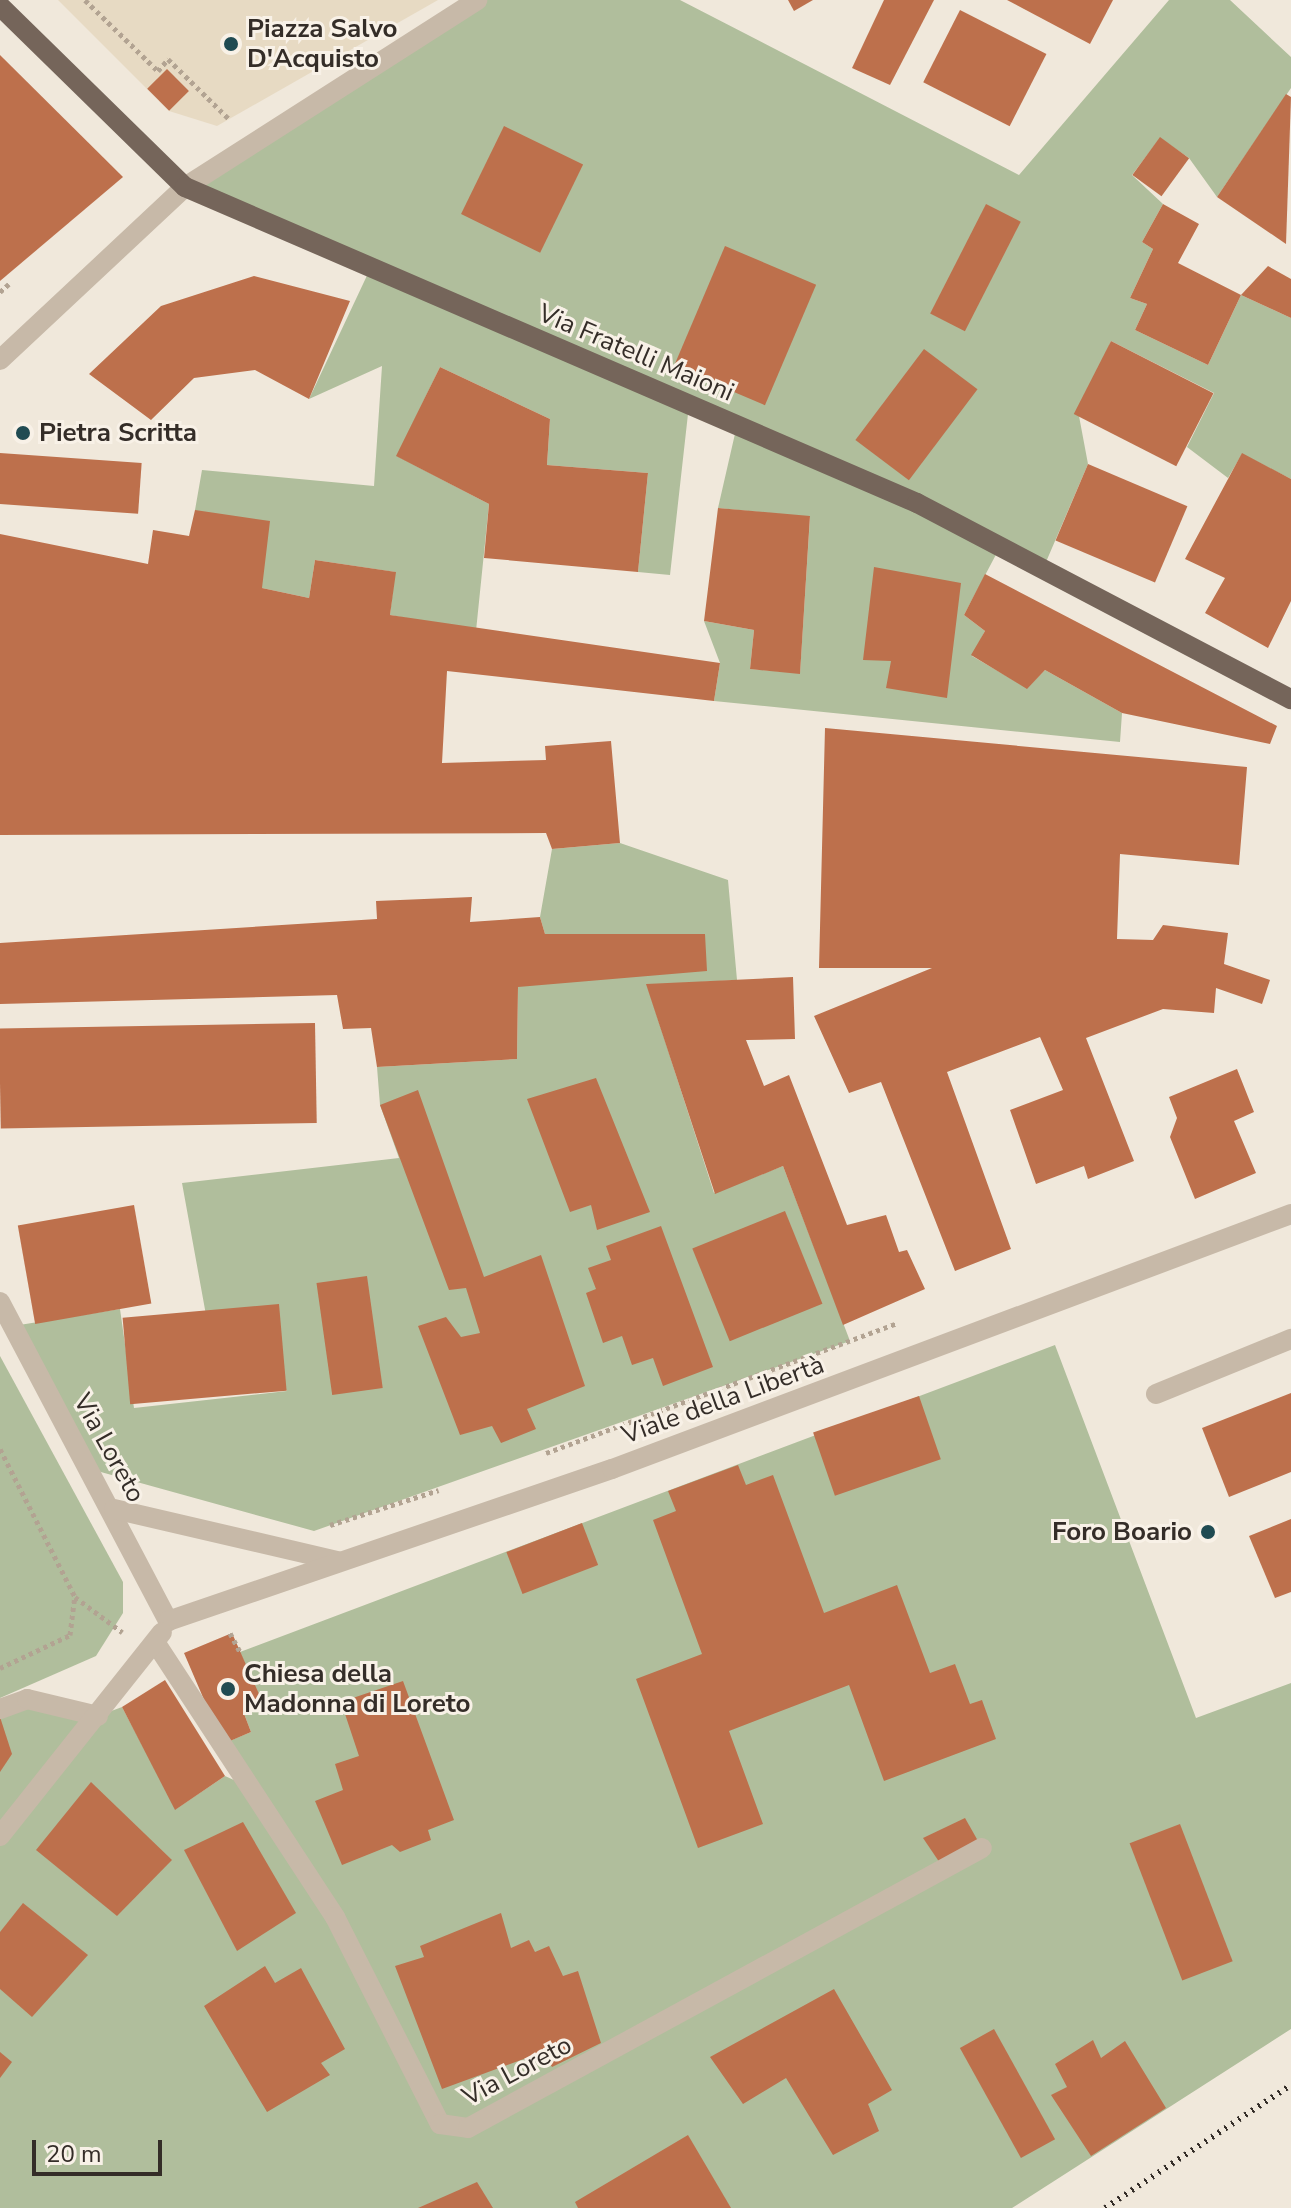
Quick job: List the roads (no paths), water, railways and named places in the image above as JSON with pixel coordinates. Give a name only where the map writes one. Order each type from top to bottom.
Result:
[{"type":"main road","name":"Via Fratelli Maioni","points":[[0,6],[185,187],[917,503],[1291,699]]},
{"type":"street","points":[[0,360],[185,187],[477,0]]},
{"type":"street","name":"Viale della Libertà","points":[[168,1621],[612,1469],[1291,1214]]},
{"type":"street","name":"Via Loreto","points":[[0,1302],[114,1509],[168,1621]]},
{"type":"street","points":[[1156,1394],[1291,1339]]},
{"type":"street","points":[[114,1509],[338,1561]]},
{"type":"street","points":[[0,1836],[98,1716],[168,1621]]},
{"type":"street","name":"Via Loreto","points":[[155,1642],[335,1917],[440,2124],[468,2128],[982,1848]]},
{"type":"street","points":[[0,1709],[27,1699],[98,1716]]},
{"type":"railway","points":[[1105,2208],[1291,2085]]},
{"type":"place","name":"Piazza Salvo D'Acquisto","points":[[231,44]]},
{"type":"place","name":"Pietra Scritta","points":[[23,433]]},
{"type":"place","name":"Foro Boario","points":[[1208,1532]]},
{"type":"place","name":"Chiesa della Madonna di Loreto","points":[[228,1689]]}]
